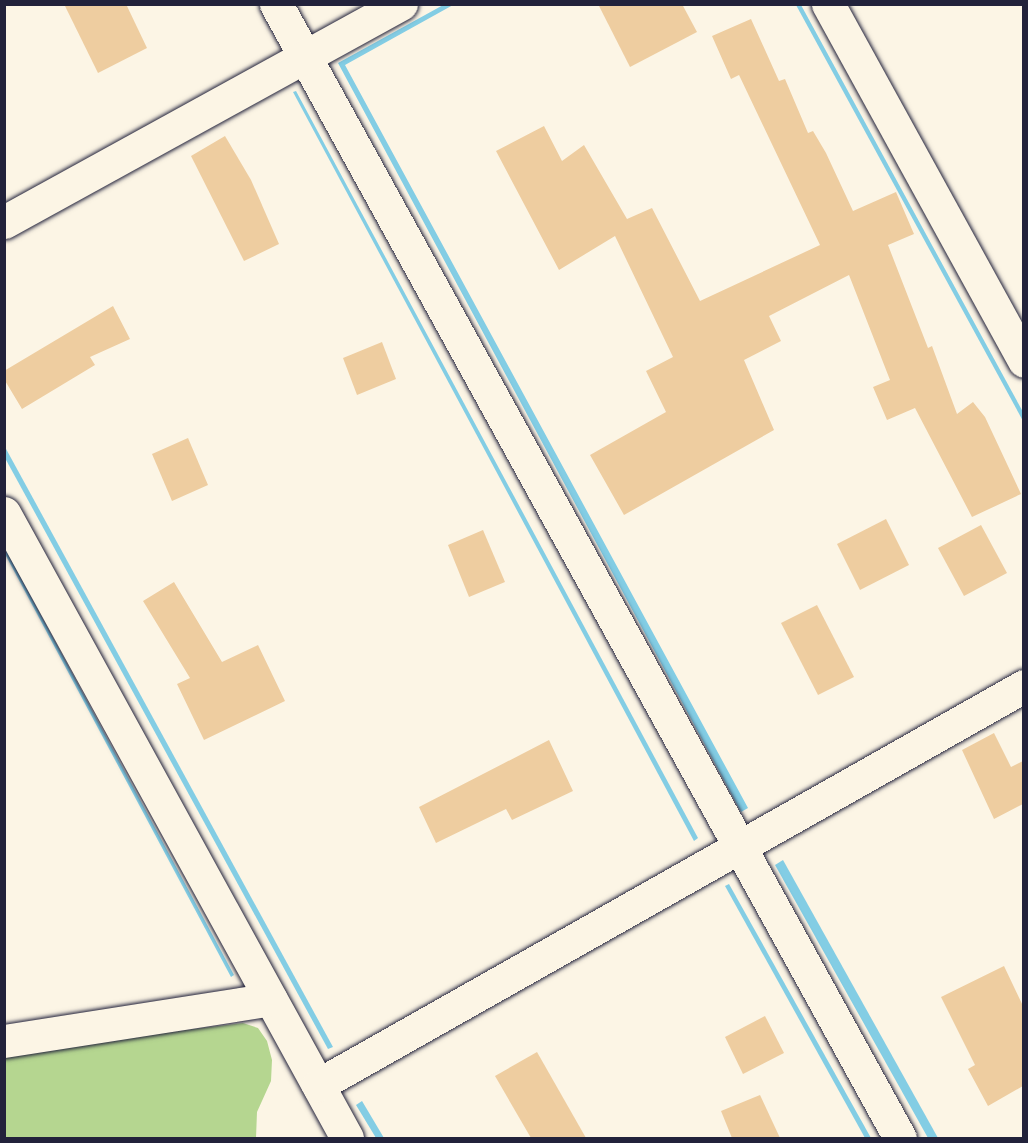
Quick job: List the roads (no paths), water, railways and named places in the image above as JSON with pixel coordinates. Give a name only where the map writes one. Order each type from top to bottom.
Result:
[{"type":"street","points":[[276,4],[900,1138]]},
{"type":"street","points":[[4,222],[401,4]]},
{"type":"street","points":[[828,4],[1023,361]]},
{"type":"street","points":[[4,513],[347,1138]]},
{"type":"street","points":[[318,1085],[1023,686]]},
{"type":"street","points":[[4,1041],[271,999]]},
{"type":"water","points":[[445,4],[453,5],[345,65],[748,808],[741,812],[338,63]]},
{"type":"water","points":[[796,5],[801,5],[1023,412],[1023,421]]},
{"type":"water","points":[[296,91],[698,838],[694,841],[293,92]]},
{"type":"water","points":[[5,447],[333,1047],[328,1049],[5,458]]},
{"type":"water","points":[[4,546],[234,975],[231,977],[5,554]]},
{"type":"water","points":[[783,860],[938,1138],[928,1138],[775,865]]},
{"type":"water","points":[[729,884],[871,1138],[865,1138],[725,886]]},
{"type":"water","points":[[362,1101],[384,1138],[376,1138],[356,1105]]}]
